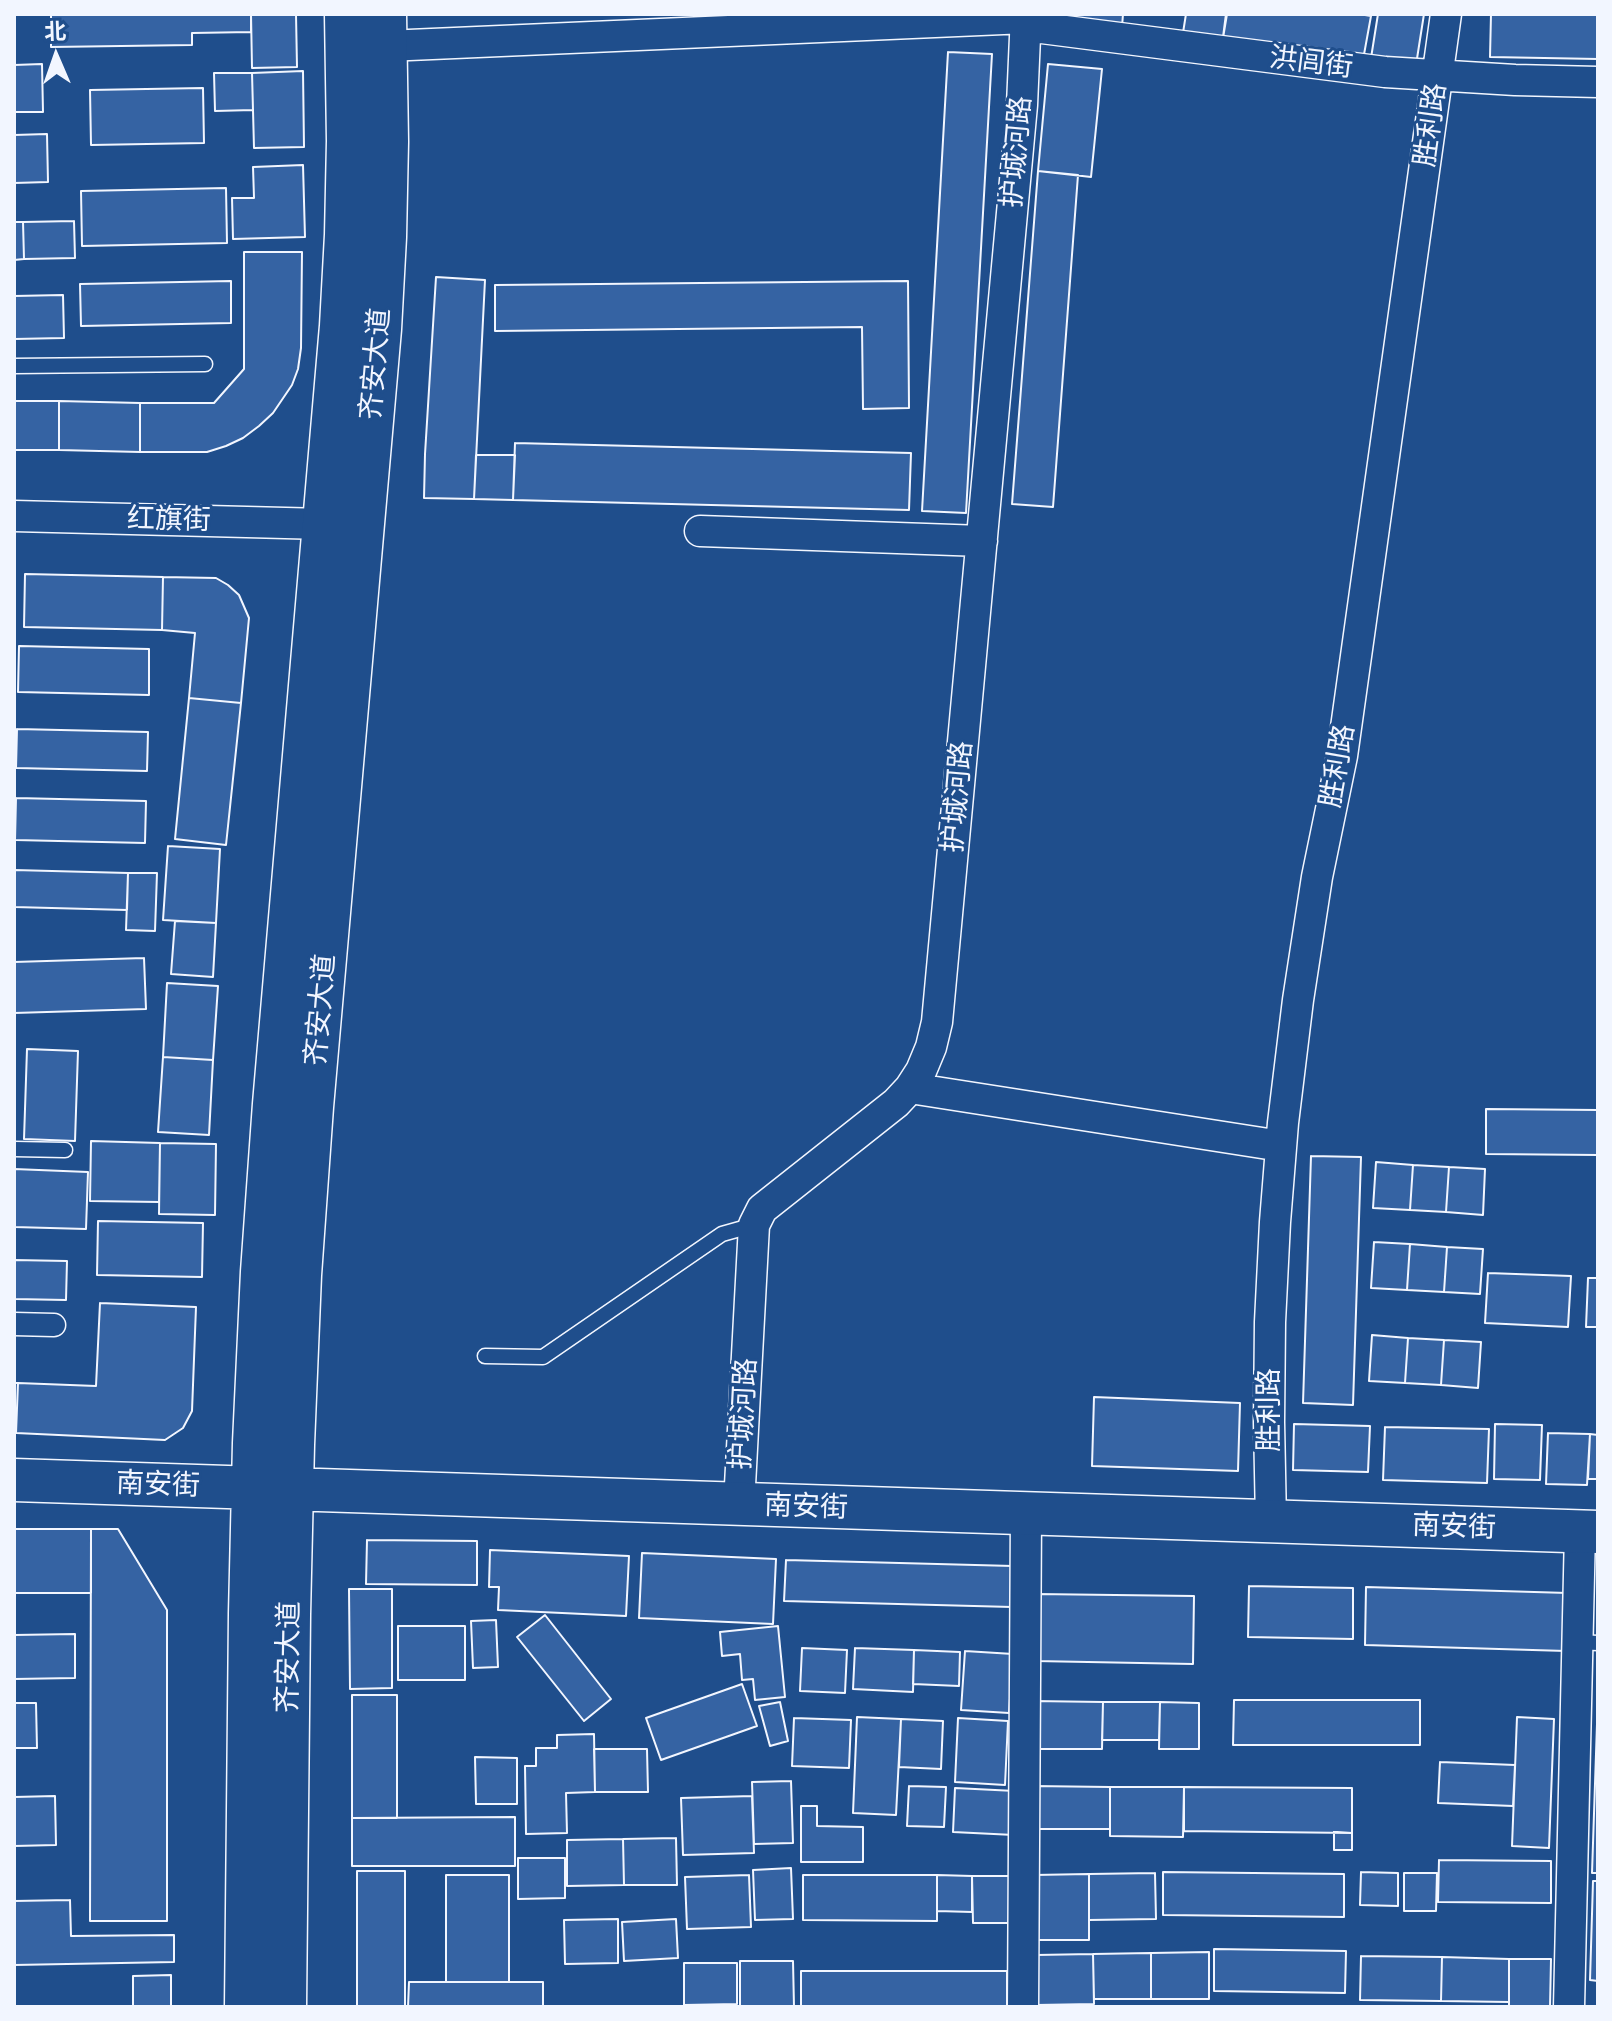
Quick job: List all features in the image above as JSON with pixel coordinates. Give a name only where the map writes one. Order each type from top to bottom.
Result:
[{"type":"main road","name":"齐安大道","points":[[285,2007],[272,1489],[262,1272],[341,326],[348,141],[346,14]]},
{"type":"main road","name":"齐安大道","points":[[246,2007],[272,1489],[300,1275],[380,329],[387,142],[386,30]]},
{"type":"main road","name":"南安街","points":[[14,1480],[1589,1532]]},
{"type":"street","name":"胜利路","points":[[1271,1522],[1270,1322],[1281,1146],[1298,1000],[1317,877],[1342,756],[1446,14]]},
{"type":"street","name":"洪闾街","points":[[386,30],[1026,19],[1385,72],[1598,82]]},
{"type":"street","name":"护城河路","points":[[739,1504],[754,1225],[762,1209],[896,1103],[910,1088],[931,1047],[937,1022],[1022,105],[1026,19]]},
{"type":"street","name":"红旗街","points":[[14,516],[324,524]]},
{"type":"street","points":[[700,531],[982,541]]},
{"type":"street","points":[[910,1088],[1281,1146]]},
{"type":"street","points":[[14,1324],[54,1325]]},
{"type":"street","points":[[1023,2007],[1026,1514]]},
{"type":"street","points":[[1569,2007],[1588,1642],[1589,1532]]},
{"type":"lane","points":[[14,366],[205,364]]},
{"type":"lane","points":[[14,1149],[65,1150]]},
{"type":"lane","points":[[485,1356],[543,1357],[722,1234],[754,1225]]},
{"type":"building","points":[[51,14],[251,14],[251,32],[192,33],[192,45],[51,47]]},
{"type":"building","points":[[251,14],[296,14],[297,67],[252,68]]},
{"type":"building","points":[[1048,14],[1123,14],[1122,27]]},
{"type":"building","points":[[1186,14],[1226,14],[1222,45],[1182,39]]},
{"type":"building","points":[[1227,14],[1371,16],[1363,60],[1223,38]]},
{"type":"building","points":[[1378,14],[1424,14],[1416,65],[1371,58]]},
{"type":"building","points":[[1491,14],[1598,14],[1598,59],[1490,57]]},
{"type":"building","points":[[948,52],[992,54],[966,513],[922,511]]},
{"type":"building","points":[[42,64],[43,112],[14,112],[14,65]]},
{"type":"building","points":[[1048,64],[1102,69],[1091,177],[1038,171]]},
{"type":"building","points":[[303,71],[304,147],[254,148],[252,73]]},
{"type":"building","points":[[214,73],[252,73],[253,110],[215,111]]},
{"type":"building","points":[[203,88],[204,143],[91,145],[90,90]]},
{"type":"building","points":[[47,134],[48,182],[14,183],[14,135]]},
{"type":"building","points":[[303,165],[305,237],[233,239],[232,198],[254,198],[253,167]]},
{"type":"building","points":[[1038,171],[1078,175],[1053,507],[1012,504]]},
{"type":"building","points":[[226,188],[227,243],[82,246],[81,191]]},
{"type":"building","points":[[74,221],[75,258],[24,259],[23,222]]},
{"type":"building","points":[[14,222],[23,222],[24,259],[14,260]]},
{"type":"building","points":[[244,252],[302,252],[301,348],[292,385],[273,413],[259,426],[226,446],[207,452],[140,452],[140,403],[214,403],[244,369]]},
{"type":"building","points":[[436,277],[485,280],[474,499],[424,498]]},
{"type":"building","points":[[231,281],[231,323],[81,326],[80,284]]},
{"type":"building","points":[[908,281],[909,408],[863,409],[862,327],[495,331],[495,285]]},
{"type":"building","points":[[63,295],[64,338],[14,339],[14,296]]},
{"type":"building","points":[[14,401],[59,401],[59,450],[14,450]]},
{"type":"building","points":[[59,401],[140,403],[140,452],[59,450]]},
{"type":"building","points":[[515,443],[911,453],[909,510],[513,500]]},
{"type":"building","points":[[476,455],[515,455],[513,500],[474,499]]},
{"type":"building","points":[[25,574],[163,577],[162,630],[24,627]]},
{"type":"building","points":[[163,577],[216,578],[239,595],[249,618],[241,703],[189,698],[195,633],[162,630]]},
{"type":"building","points":[[19,646],[149,649],[149,695],[18,692]]},
{"type":"building","points":[[189,698],[241,703],[226,845],[175,839]]},
{"type":"building","points":[[17,729],[148,732],[147,771],[16,768]]},
{"type":"building","points":[[16,798],[146,801],[145,843],[15,840]]},
{"type":"building","points":[[168,846],[220,849],[216,923],[163,920]]},
{"type":"building","points":[[14,870],[128,873],[127,910],[14,907]]},
{"type":"building","points":[[128,873],[157,873],[155,931],[126,930]]},
{"type":"building","points":[[175,921],[216,923],[213,977],[171,974]]},
{"type":"building","points":[[144,958],[146,1009],[14,1013],[14,962]]},
{"type":"building","points":[[167,983],[218,986],[213,1060],[163,1057]]},
{"type":"building","points":[[27,1049],[78,1051],[75,1141],[24,1139]]},
{"type":"building","points":[[163,1057],[213,1060],[209,1135],[158,1132]]},
{"type":"building","points":[[1486,1109],[1598,1110],[1598,1155],[1486,1154]]},
{"type":"building","points":[[91,1141],[160,1143],[159,1202],[90,1201]]},
{"type":"building","points":[[160,1143],[216,1144],[215,1215],[159,1214]]},
{"type":"building","points":[[1311,1156],[1361,1157],[1353,1405],[1303,1403]]},
{"type":"building","points":[[1376,1162],[1413,1165],[1410,1210],[1373,1208]]},
{"type":"building","points":[[1413,1165],[1449,1167],[1446,1212],[1410,1210]]},
{"type":"building","points":[[1449,1167],[1485,1169],[1483,1215],[1446,1212]]},
{"type":"building","points":[[14,1169],[88,1172],[86,1229],[14,1227]]},
{"type":"building","points":[[98,1221],[203,1223],[202,1277],[97,1275]]},
{"type":"building","points":[[1374,1242],[1410,1244],[1407,1290],[1371,1288]]},
{"type":"building","points":[[1410,1244],[1447,1247],[1444,1292],[1407,1290]]},
{"type":"building","points":[[1447,1247],[1483,1249],[1480,1294],[1444,1292]]},
{"type":"building","points":[[14,1260],[67,1261],[66,1300],[14,1299]]},
{"type":"building","points":[[1488,1273],[1571,1276],[1568,1327],[1485,1323]]},
{"type":"building","points":[[1588,1278],[1598,1278],[1598,1327],[1586,1327]]},
{"type":"building","points":[[100,1303],[196,1307],[192,1411],[183,1428],[165,1440],[16,1433],[18,1383],[96,1386]]},
{"type":"building","points":[[1372,1335],[1408,1338],[1405,1383],[1369,1381]]},
{"type":"building","points":[[1408,1338],[1444,1340],[1441,1385],[1405,1383]]},
{"type":"building","points":[[1444,1340],[1481,1342],[1478,1388],[1441,1385]]},
{"type":"building","points":[[14,1383],[18,1383],[16,1433],[14,1433]]},
{"type":"building","points":[[1094,1397],[1240,1403],[1238,1471],[1092,1466]]},
{"type":"building","points":[[1294,1424],[1370,1426],[1368,1472],[1293,1470]]},
{"type":"building","points":[[1495,1424],[1542,1425],[1540,1480],[1494,1479]]},
{"type":"building","points":[[1385,1427],[1489,1429],[1487,1483],[1383,1480]]},
{"type":"building","points":[[1548,1433],[1590,1434],[1587,1485],[1546,1484]]},
{"type":"building","points":[[1590,1434],[1598,1435],[1598,1479],[1588,1479]]},
{"type":"building","points":[[14,1529],[91,1529],[91,1593],[14,1593]]},
{"type":"building","points":[[91,1529],[118,1529],[167,1610],[167,1921],[90,1921]]},
{"type":"building","points":[[367,1540],[477,1541],[477,1585],[366,1584]]},
{"type":"building","points":[[490,1550],[629,1556],[626,1616],[498,1610],[499,1587],[489,1587]]},
{"type":"building","points":[[642,1553],[776,1559],[773,1624],[639,1618]]},
{"type":"building","points":[[786,1560],[1013,1566],[1012,1607],[784,1601]]},
{"type":"building","points":[[1249,1586],[1353,1588],[1353,1639],[1248,1637]]},
{"type":"building","points":[[1366,1587],[1568,1593],[1566,1651],[1365,1645]]},
{"type":"building","points":[[349,1589],[392,1589],[392,1688],[350,1689]]},
{"type":"building","points":[[1036,1594],[1194,1596],[1193,1664],[1035,1661]]},
{"type":"building","points":[[545,1615],[611,1699],[584,1721],[517,1637]]},
{"type":"building","points":[[496,1620],[498,1667],[473,1668],[471,1621]]},
{"type":"building","points":[[398,1626],[465,1626],[465,1680],[398,1680]]},
{"type":"building","points":[[778,1626],[785,1697],[755,1700],[753,1679],[742,1680],[740,1654],[722,1656],[720,1632]]},
{"type":"building","points":[[75,1634],[75,1678],[14,1679],[14,1635]]},
{"type":"building","points":[[802,1648],[847,1650],[845,1693],[800,1691]]},
{"type":"building","points":[[855,1648],[914,1650],[913,1692],[853,1689]]},
{"type":"building","points":[[914,1650],[960,1652],[959,1686],[913,1684]]},
{"type":"building","points":[[965,1651],[1013,1654],[1009,1713],[961,1710]]},
{"type":"building","points":[[742,1684],[757,1726],[661,1760],[646,1718]]},
{"type":"building","points":[[352,1695],[397,1695],[397,1818],[352,1818]]},
{"type":"building","points":[[1234,1700],[1420,1700],[1420,1745],[1233,1745]]},
{"type":"building","points":[[1033,1701],[1103,1702],[1102,1749],[1033,1749]]},
{"type":"building","points":[[780,1702],[788,1741],[770,1746],[759,1706]]},
{"type":"building","points":[[1103,1702],[1160,1702],[1159,1740],[1102,1740]]},
{"type":"building","points":[[1160,1702],[1199,1703],[1199,1749],[1159,1749]]},
{"type":"building","points":[[14,1703],[36,1703],[37,1748],[14,1748]]},
{"type":"building","points":[[857,1717],[901,1719],[896,1815],[853,1813]]},
{"type":"building","points":[[1517,1717],[1554,1719],[1549,1848],[1512,1846]]},
{"type":"building","points":[[794,1718],[851,1720],[849,1768],[792,1766]]},
{"type":"building","points":[[958,1718],[1008,1721],[1005,1785],[955,1782]]},
{"type":"building","points":[[901,1719],[943,1721],[941,1769],[899,1767]]},
{"type":"building","points":[[1597,1724],[1598,1873],[1592,1873]]},
{"type":"building","points":[[594,1734],[595,1792],[566,1793],[567,1833],[526,1834],[525,1766],[536,1766],[536,1748],[557,1748],[557,1735]]},
{"type":"building","points":[[594,1749],[647,1749],[648,1792],[595,1792]]},
{"type":"building","points":[[475,1757],[517,1758],[517,1804],[476,1804]]},
{"type":"building","points":[[1440,1762],[1515,1765],[1513,1806],[1438,1803]]},
{"type":"building","points":[[791,1781],[793,1843],[754,1844],[752,1782]]},
{"type":"building","points":[[909,1786],[946,1787],[944,1827],[907,1826]]},
{"type":"building","points":[[1033,1786],[1110,1787],[1110,1829],[1033,1829]]},
{"type":"building","points":[[1110,1787],[1184,1787],[1183,1837],[1110,1836]]},
{"type":"building","points":[[1184,1787],[1352,1788],[1352,1833],[1184,1831]]},
{"type":"building","points":[[955,1788],[1015,1791],[1014,1835],[953,1832]]},
{"type":"building","points":[[55,1796],[56,1845],[14,1846],[14,1797]]},
{"type":"building","points":[[752,1796],[754,1853],[683,1855],[681,1798]]},
{"type":"building","points":[[801,1806],[817,1806],[817,1826],[863,1827],[863,1862],[801,1862]]},
{"type":"building","points":[[515,1817],[515,1866],[352,1866],[352,1818]]},
{"type":"building","points":[[1334,1832],[1352,1833],[1352,1850],[1334,1850]]},
{"type":"building","points":[[676,1838],[677,1885],[624,1885],[623,1839]]},
{"type":"building","points":[[623,1839],[624,1885],[567,1886],[567,1840]]},
{"type":"building","points":[[518,1858],[565,1858],[565,1898],[518,1899]]},
{"type":"building","points":[[1439,1860],[1551,1861],[1551,1903],[1438,1902]]},
{"type":"building","points":[[791,1868],[793,1919],[755,1920],[753,1870]]},
{"type":"building","points":[[357,1871],[405,1871],[405,2007],[357,2007]]},
{"type":"building","points":[[1163,1872],[1344,1874],[1344,1917],[1163,1915]]},
{"type":"building","points":[[1361,1872],[1398,1873],[1398,1906],[1360,1905]]},
{"type":"building","points":[[1155,1873],[1156,1919],[1089,1920],[1089,1874]]},
{"type":"building","points":[[1404,1873],[1437,1873],[1436,1911],[1404,1911]]},
{"type":"building","points":[[1089,1874],[1089,1940],[1034,1940],[1034,1875]]},
{"type":"building","points":[[446,1875],[509,1875],[509,1982],[446,1982]]},
{"type":"building","points":[[749,1875],[751,1927],[687,1929],[685,1877]]},
{"type":"building","points":[[803,1875],[937,1875],[937,1921],[803,1920]]},
{"type":"building","points":[[937,1875],[972,1876],[972,1912],[937,1911]]},
{"type":"building","points":[[972,1876],[1010,1876],[1011,1923],[973,1923]]},
{"type":"building","points":[[1593,1881],[1598,1881],[1598,1981],[1590,1980]]},
{"type":"building","points":[[70,1900],[71,1936],[174,1935],[174,1962],[14,1965],[14,1901]]},
{"type":"building","points":[[618,1919],[618,1963],[565,1964],[564,1920]]},
{"type":"building","points":[[676,1919],[678,1958],[624,1961],[622,1922]]},
{"type":"building","points":[[1214,1949],[1346,1951],[1345,1993],[1214,1991]]},
{"type":"building","points":[[1209,1952],[1209,1999],[1151,1999],[1151,1953]]},
{"type":"building","points":[[1151,1953],[1151,1999],[1094,1999],[1093,1954]]},
{"type":"building","points":[[1093,1954],[1094,2004],[1036,2005],[1036,1955]]},
{"type":"building","points":[[1361,1956],[1442,1957],[1441,2001],[1360,2000]]},
{"type":"building","points":[[1442,1957],[1509,1959],[1509,2002],[1441,2001]]},
{"type":"building","points":[[1509,1959],[1551,1959],[1550,2007],[1509,2007]]},
{"type":"building","points":[[740,1961],[793,1961],[794,2007],[740,2007]]},
{"type":"building","points":[[684,1963],[737,1963],[737,2004],[684,2005]]},
{"type":"building","points":[[801,1971],[1007,1971],[1007,2007],[801,2007]]},
{"type":"building","points":[[171,1975],[171,2007],[133,2007],[133,1976]]},
{"type":"building","points":[[409,1982],[543,1982],[543,2007],[408,2007]]}]
